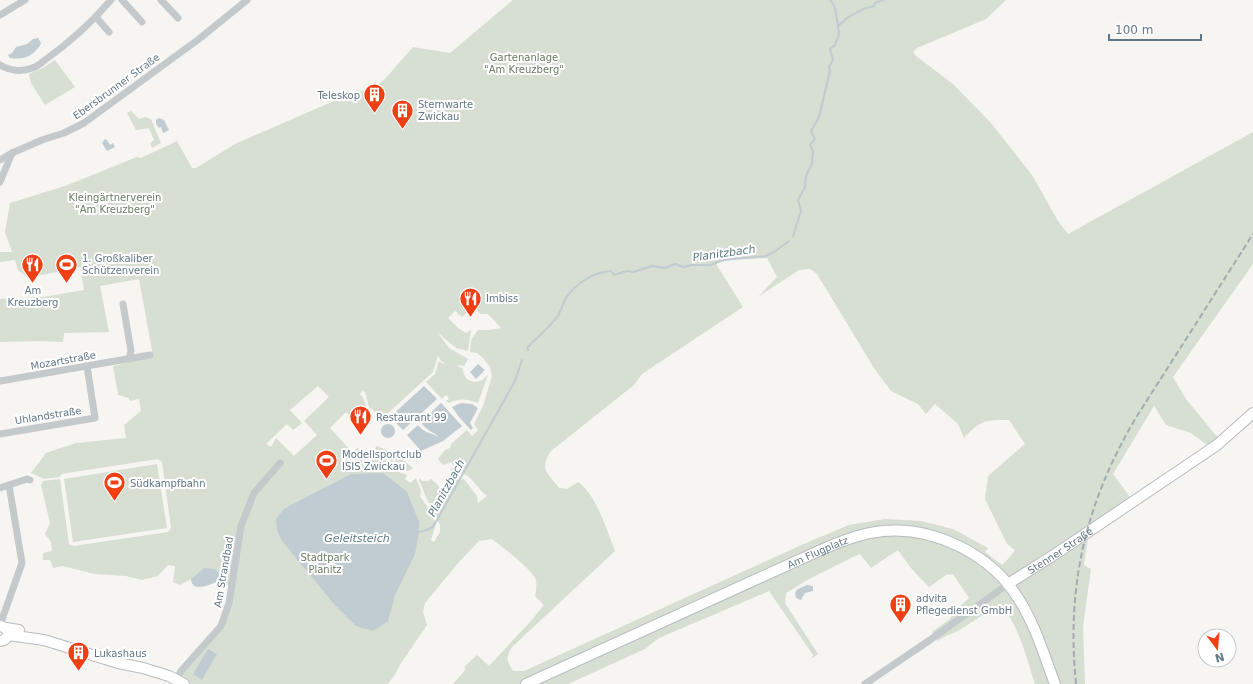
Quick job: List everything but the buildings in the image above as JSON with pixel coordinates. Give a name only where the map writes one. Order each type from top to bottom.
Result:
[{"type":"main road","name":"Stenner Straße","points":[[1008,584],[1057,553],[1217,445],[1253,413]]},
{"type":"main road","name":"Am Flugplatz","points":[[529,682],[823,549],[854,537],[874,532],[902,531],[934,536],[963,549],[989,564],[1019,598],[1032,623],[1055,684]]},
{"type":"main road","points":[[2,634],[42,639],[118,663],[143,668],[169,676],[180,682]]},
{"type":"street","points":[[0,15],[25,0]]},
{"type":"street","points":[[0,65],[13,70],[23,71],[34,68],[53,55],[96,17],[111,0]]},
{"type":"street","points":[[122,0],[142,22]]},
{"type":"street","points":[[161,0],[178,18]]},
{"type":"street","name":"Ebersbrunner Straße","points":[[0,160],[12,153],[42,140],[64,133],[84,123],[199,39],[245,0]]},
{"type":"street","points":[[96,17],[109,32]]},
{"type":"street","points":[[0,182],[12,153]]},
{"type":"street","points":[[123,304],[131,351],[129,359]]},
{"type":"street","name":"Mozartstraße","points":[[0,381],[150,355]]},
{"type":"street","name":"Uhlandstraße","points":[[0,434],[95,418],[87,366]]},
{"type":"street","name":"Am Strandbad","points":[[180,682],[181,671],[221,626],[229,603],[241,526],[254,493],[280,463]]},
{"type":"street","points":[[0,488],[27,478],[30,480]]},
{"type":"street","points":[[2,634],[3,607],[22,562],[9,485]]},
{"type":"street","name":"Stenner Straße","points":[[865,684],[1008,584]]},
{"type":"green space","points":[[513,0],[1006,0],[986,19],[917,48],[913,52],[916,56],[953,84],[991,123],[1032,175],[1058,221],[1068,234],[1253,132],[1253,264],[1173,377],[1186,399],[1218,438],[1207,445],[1191,433],[1166,425],[1154,406],[1113,474],[1130,497],[1090,525],[1084,565],[1091,569],[1083,627],[1085,684],[1035,684],[1017,631],[1007,612],[1000,604],[958,631],[938,641],[932,632],[950,619],[953,613],[969,598],[953,574],[946,575],[929,587],[910,567],[898,550],[871,568],[860,554],[809,579],[786,593],[785,603],[818,654],[811,659],[813,655],[769,591],[659,638],[645,649],[568,684],[453,684],[466,669],[464,667],[477,655],[489,666],[544,605],[535,596],[536,580],[533,575],[516,558],[492,539],[479,541],[459,562],[425,603],[423,612],[427,625],[388,684],[178,684],[183,672],[223,627],[228,617],[233,588],[219,581],[220,575],[204,568],[191,579],[180,585],[173,582],[175,566],[168,565],[158,576],[142,580],[126,576],[95,574],[63,566],[53,568],[50,560],[43,560],[43,553],[52,551],[51,542],[45,534],[50,523],[41,485],[43,481],[60,479],[69,544],[74,546],[168,532],[171,528],[162,462],[158,459],[61,474],[60,477],[44,479],[31,473],[46,453],[76,443],[126,438],[124,425],[141,411],[139,399],[130,401],[129,398],[118,395],[113,366],[153,356],[139,279],[100,286],[109,332],[64,333],[63,342],[0,342],[0,299],[43,297],[84,290],[80,267],[28,278],[18,270],[15,260],[0,262],[0,252],[12,252],[5,232],[10,203],[65,186],[137,157],[141,158],[177,141],[192,168],[196,168],[235,144],[350,94],[373,88],[384,80],[413,47],[450,53]],"holes":[[[767,258],[777,277],[758,297],[799,270],[810,269],[817,274],[874,368],[891,391],[918,404],[926,414],[935,404],[958,424],[964,438],[979,424],[994,420],[1009,420],[1025,444],[988,476],[985,499],[1007,544],[1015,550],[1002,565],[985,552],[988,548],[953,529],[921,521],[885,519],[849,525],[806,543],[524,671],[513,671],[509,665],[508,659],[508,654],[512,647],[615,551],[605,524],[590,495],[578,482],[567,489],[559,488],[546,471],[545,467],[547,457],[551,451],[634,385],[642,374],[743,307],[716,264],[735,259]],[[473,307],[481,314],[488,314],[501,328],[478,330],[471,340],[470,352],[477,353],[483,358],[490,367],[492,376],[483,406],[474,424],[478,430],[472,436],[467,430],[451,444],[450,448],[445,450],[438,459],[443,465],[451,462],[454,466],[450,470],[466,475],[487,496],[478,503],[477,496],[464,479],[459,480],[449,477],[445,481],[448,485],[440,489],[431,479],[428,481],[422,481],[420,478],[419,480],[426,497],[440,525],[440,532],[434,542],[431,540],[436,524],[430,511],[420,496],[421,491],[416,478],[410,483],[405,479],[407,475],[397,470],[394,466],[393,459],[383,453],[374,452],[372,450],[365,453],[358,448],[352,452],[330,428],[346,412],[361,427],[363,415],[367,409],[363,397],[360,394],[362,391],[365,392],[369,407],[379,415],[387,414],[433,372],[438,356],[442,362],[446,363],[443,364],[439,361],[435,374],[426,382],[442,399],[446,395],[449,398],[446,401],[449,403],[457,400],[478,403],[488,375],[477,382],[468,380],[464,375],[463,369],[456,365],[464,366],[468,359],[449,348],[437,332],[456,348],[468,351],[471,330],[466,333],[458,328],[448,318],[455,311],[462,317]],[[318,386],[329,397],[304,421],[317,435],[294,456],[276,438],[271,447],[266,444],[287,424],[293,430],[302,423],[290,410]]]},
{"type":"green space","points":[[55,60],[75,87],[45,105],[31,83],[29,74],[43,68]]},
{"type":"green space","points":[[131,111],[139,119],[145,117],[151,119],[161,143],[152,148],[150,143],[154,140],[149,128],[136,130],[127,113]]},
{"type":"green space","points":[[1253,408],[1253,422],[1225,444],[1218,438]]},
{"type":"green space","points":[[377,446],[395,454],[413,468],[408,471],[396,469],[395,459],[385,451],[376,451],[374,449]]},
{"type":"green space","name":"Südkampfbahn","points":[[157,464],[167,528],[73,542],[64,479]]},
{"type":"water","points":[[38,38],[41,44],[28,57],[15,59],[10,58],[8,55],[12,53],[16,47],[27,44],[33,39]]},
{"type":"water","points":[[159,118],[164,120],[169,130],[163,133],[161,127],[159,128],[156,124],[156,120]]},
{"type":"water","points":[[105,139],[110,145],[113,143],[115,147],[107,151],[102,143]]},
{"type":"water","points":[[478,364],[485,370],[476,379],[470,372]]},
{"type":"water","points":[[424,386],[437,399],[403,430],[390,417]]},
{"type":"water","points":[[441,403],[462,426],[443,441],[421,451],[407,435],[418,425],[424,431],[440,438],[425,427],[421,422]]},
{"type":"water","points":[[461,403],[472,404],[478,408],[470,423],[473,428],[471,430],[452,407]]},
{"type":"water","points":[[388,424],[393,426],[395,431],[393,436],[388,438],[383,436],[381,431],[383,426]]},
{"type":"water","name":"Geleitsteich","points":[[383,473],[407,492],[419,522],[419,532],[415,554],[395,595],[388,621],[373,631],[356,626],[334,604],[282,541],[277,530],[276,519],[284,509],[351,474]]},
{"type":"water","points":[[204,568],[215,569],[220,575],[219,581],[207,586],[195,586],[192,584],[191,579]]},
{"type":"water","points":[[807,585],[813,586],[813,591],[805,593],[801,600],[796,598],[795,592]]},
{"type":"water","points":[[208,649],[217,654],[202,680],[193,674]]},
{"type":"waterway","name":"Planitzbach","points":[[793,236],[801,211],[798,200],[805,187],[806,176],[812,163],[813,151],[810,145],[815,139],[811,131],[819,117],[830,71],[829,67],[833,60],[830,49],[835,45],[839,34],[835,7],[830,0]]},
{"type":"waterway","points":[[838,26],[854,13],[874,6],[875,3],[884,0]]},
{"type":"waterway","name":"Planitzbach","points":[[528,350],[527,348],[557,317],[566,297],[587,278],[599,273],[611,271],[614,275],[627,271],[633,272],[652,266],[665,268],[675,264],[684,267],[691,265],[710,265],[723,260],[766,256],[789,241]]},
{"type":"waterway","name":"Planitzbach","points":[[417,532],[433,527],[515,381],[522,360]]},
{"type":"railway","points":[[1076,684],[1074,612],[1077,578],[1093,512],[1105,480],[1119,448],[1137,416],[1253,234]]},
{"type":"place","name":"Teleskop","points":[[375,114]]},
{"type":"place","name":"Sternwarte Zwickau","points":[[402,130]]},
{"type":"place","name":"Am Kreuzberg","points":[[33,284]]},
{"type":"place","name":"1. Großkaliber Schützenverein","points":[[67,284]]},
{"type":"place","name":"Imbiss","points":[[471,318]]},
{"type":"place","name":"Restaurant 99","points":[[361,436]]},
{"type":"place","name":"Modellsportclub ISIS Zwickau","points":[[326,480]]},
{"type":"place","name":"Südkampfbahn","points":[[115,502]]},
{"type":"place","name":"advita Pflegedienst GmbH","points":[[900,624]]},
{"type":"place","name":"Lukashaus","points":[[78,672]]},
{"type":"park label","name":"Gartenanlage \"Am Kreuzberg\"","points":[[524,62]]},
{"type":"park label","name":"Kleingärtnerverein \"Am Kreuzberg\"","points":[[115,202]]},
{"type":"park label","name":"Stadtpark Planitz","points":[[325,562]]}]
